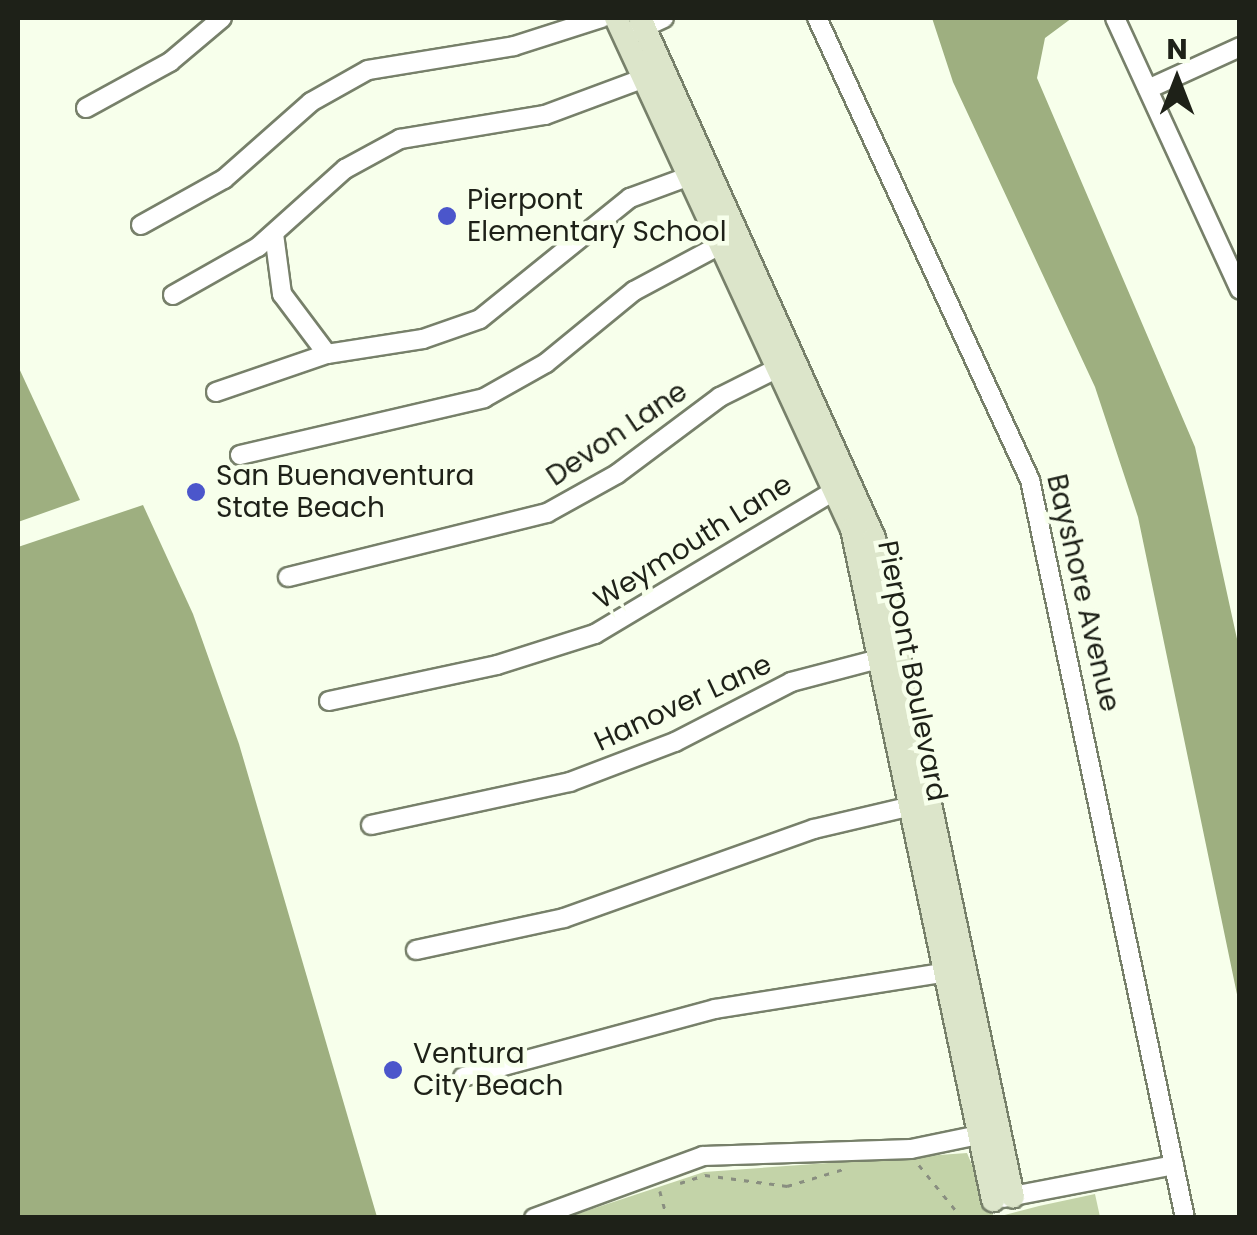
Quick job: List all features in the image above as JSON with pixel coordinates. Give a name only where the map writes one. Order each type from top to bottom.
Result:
[{"type":"street","points":[[86,108],[170,62],[222,18]]},
{"type":"street","points":[[141,225],[224,179],[311,102],[368,70],[514,46],[602,18]]},
{"type":"street","name":"Bayshore Avenue","points":[[818,18],[1030,480],[1185,1218]]},
{"type":"street","points":[[1115,18],[1240,290]]},
{"type":"street","name":"Pierpont Boulevard","points":[[638,23],[654,74],[728,240],[843,486],[874,538],[891,656],[1003,1198]]},
{"type":"street","points":[[1148,90],[1240,46]]},
{"type":"street","points":[[173,295],[274,234],[345,169],[400,139],[546,114],[654,74]]},
{"type":"street","points":[[216,392],[327,354],[422,338],[480,319],[617,207],[698,173]]},
{"type":"street","points":[[274,234],[282,294],[327,354]]},
{"type":"street","points":[[240,455],[484,398],[546,364],[634,291],[728,240]]},
{"type":"street","name":"Devon Lane","points":[[288,578],[547,513],[787,364]]},
{"type":"street","name":"Weymouth Lane","points":[[329,700],[497,665],[595,634],[843,486]]},
{"type":"street","name":"Hanover Lane","points":[[371,825],[570,782],[676,742],[792,682],[891,656]]},
{"type":"street","points":[[416,950],[564,918],[814,830],[920,804]]},
{"type":"street","points":[[464,1077],[716,1009],[954,971]]},
{"type":"street","points":[[534,1218],[703,1156],[911,1149],[988,1133]]},
{"type":"street","points":[[1003,1198],[1174,1165]]},
{"type":"path","points":[[900,1165],[918,1164],[962,1218]]},
{"type":"path","points":[[667,1218],[660,1189],[705,1174],[787,1186],[863,1167]]},
{"type":"shaded area","points":[[932,18],[1072,18],[1045,38],[1037,78],[1195,447],[1239,648],[1239,1004],[1138,517],[1095,387],[953,82]]},
{"type":"shaded area","points":[[18,366],[80,500],[18,522]]},
{"type":"shaded area","points":[[143,505],[193,614],[239,744],[377,1217],[18,1217],[18,547]]},
{"type":"shaded area","points":[[967,1153],[994,1217],[565,1218],[704,1172]]},
{"type":"shaded area","points":[[1095,1194],[1100,1217],[997,1217],[1039,1206]]},
{"type":"place","name":"Pierpont Elementary School","points":[[447,216]]},
{"type":"place","name":"San Buenaventura State Beach","points":[[196,492]]},
{"type":"place","name":"Ventura City Beach","points":[[393,1070]]}]
